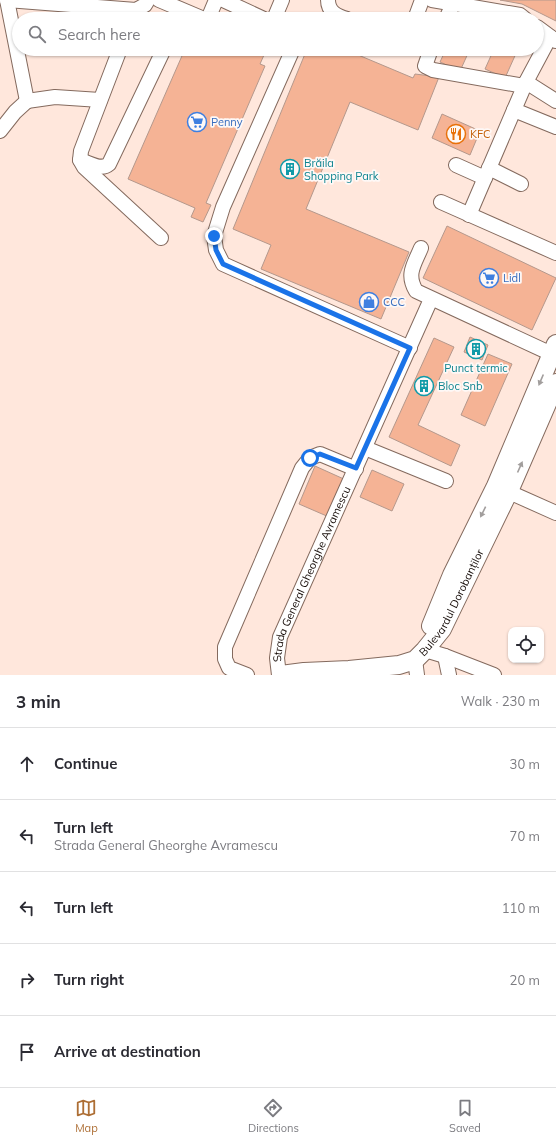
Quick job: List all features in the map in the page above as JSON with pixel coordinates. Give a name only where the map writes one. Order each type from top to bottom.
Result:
[{"type":"main road","name":"Bulevardul Dorobanților","points":[[419,662],[442,629],[502,489],[555,351]]},
{"type":"main road","name":"Bulevardul Dorobanților","points":[[502,489],[556,383]]},
{"type":"main road","points":[[280,675],[304,672],[349,670],[419,662]]},
{"type":"street","points":[[12,25],[7,0],[116,12]]},
{"type":"street","points":[[136,12],[145,5],[148,0]]},
{"type":"street","points":[[160,0],[183,9]]},
{"type":"street","points":[[211,12],[216,0]]},
{"type":"street","points":[[223,0],[249,12]]},
{"type":"street","points":[[277,12],[282,0]]},
{"type":"street","points":[[328,0],[330,10],[332,12]]},
{"type":"street","points":[[417,12],[422,0]]},
{"type":"street","points":[[432,0],[502,12]]},
{"type":"street","points":[[449,12],[453,4]]},
{"type":"street","points":[[544,32],[553,39],[544,53]]},
{"type":"street","points":[[18,56],[27,101]]},
{"type":"street","points":[[117,56],[81,151],[80,160],[84,167],[160,238]]},
{"type":"street","points":[[80,160],[100,167],[105,167],[109,164],[161,56]]},
{"type":"street","points":[[290,56],[223,207],[214,236],[216,250],[223,264],[410,348]]},
{"type":"street","points":[[429,56],[425,66],[433,70],[525,84],[556,101]]},
{"type":"street","points":[[469,215],[525,84],[542,56]]},
{"type":"street","points":[[0,131],[15,112],[27,101],[55,97],[100,100]]},
{"type":"street","points":[[514,110],[556,127]]},
{"type":"street","points":[[456,165],[521,184]]},
{"type":"street","points":[[441,202],[556,253]]},
{"type":"street","points":[[421,248],[410,274],[411,283],[416,291],[431,299],[555,351]]},
{"type":"street","name":"Strada General Gheorghe Avramescu","points":[[280,675],[277,658],[280,637],[431,299]]},
{"type":"street","points":[[365,448],[446,481]]},
{"type":"street","points":[[247,675],[229,668],[225,659],[225,647],[302,468],[310,458],[320,454],[356,468]]},
{"type":"street","points":[[502,489],[556,513]]},
{"type":"street","points":[[419,662],[445,656],[494,675]]},
{"type":"street","points":[[445,656],[449,675]]},
{"type":"building","points":[[500,0],[556,0],[556,21],[544,15],[544,12],[538,12],[522,4]]},
{"type":"building","name":"Penny","points":[[182,56],[264,56],[260,64],[265,66],[206,203],[211,205],[203,222],[191,217],[195,208],[128,179]]},
{"type":"building","name":"Brăila Shopping Park","points":[[304,56],[361,56],[413,78],[415,74],[439,77],[418,130],[350,102],[306,209],[409,252],[381,319],[261,269],[271,245],[233,229]]},
{"type":"building","points":[[443,56],[467,56],[460,71],[440,62]]},
{"type":"building","points":[[491,56],[515,56],[505,78],[485,69]]},
{"type":"building","name":"KFC","points":[[442,114],[480,131],[470,155],[432,138]]},
{"type":"building","name":"Lidl","points":[[447,226],[556,278],[532,330],[423,278]]},
{"type":"building","name":"Punct termic","points":[[470,337],[488,345],[482,360],[464,352]]},
{"type":"building","name":"Bloc Snb","points":[[434,338],[454,347],[418,425],[460,445],[451,466],[389,437]]},
{"type":"building","points":[[488,354],[512,364],[485,426],[461,415]]},
{"type":"building","points":[[315,466],[346,480],[329,517],[299,504]]},
{"type":"building","points":[[372,470],[404,484],[392,511],[360,497]]},
{"type":"place","name":"Penny","points":[[197,122]]},
{"type":"place","name":"KFC","points":[[456,134]]},
{"type":"place","name":"Brăila Shopping Park","points":[[290,169]]},
{"type":"place","name":"Lidl","points":[[489,278]]},
{"type":"place","name":"CCC","points":[[369,302]]},
{"type":"place","name":"Punct termic","points":[[476,349]]},
{"type":"place","name":"Bloc Snb","points":[[424,386]]},
{"type":"route","points":[[214,236],[216,250],[223,264],[410,348],[356,468],[320,454],[310,458]]}]
